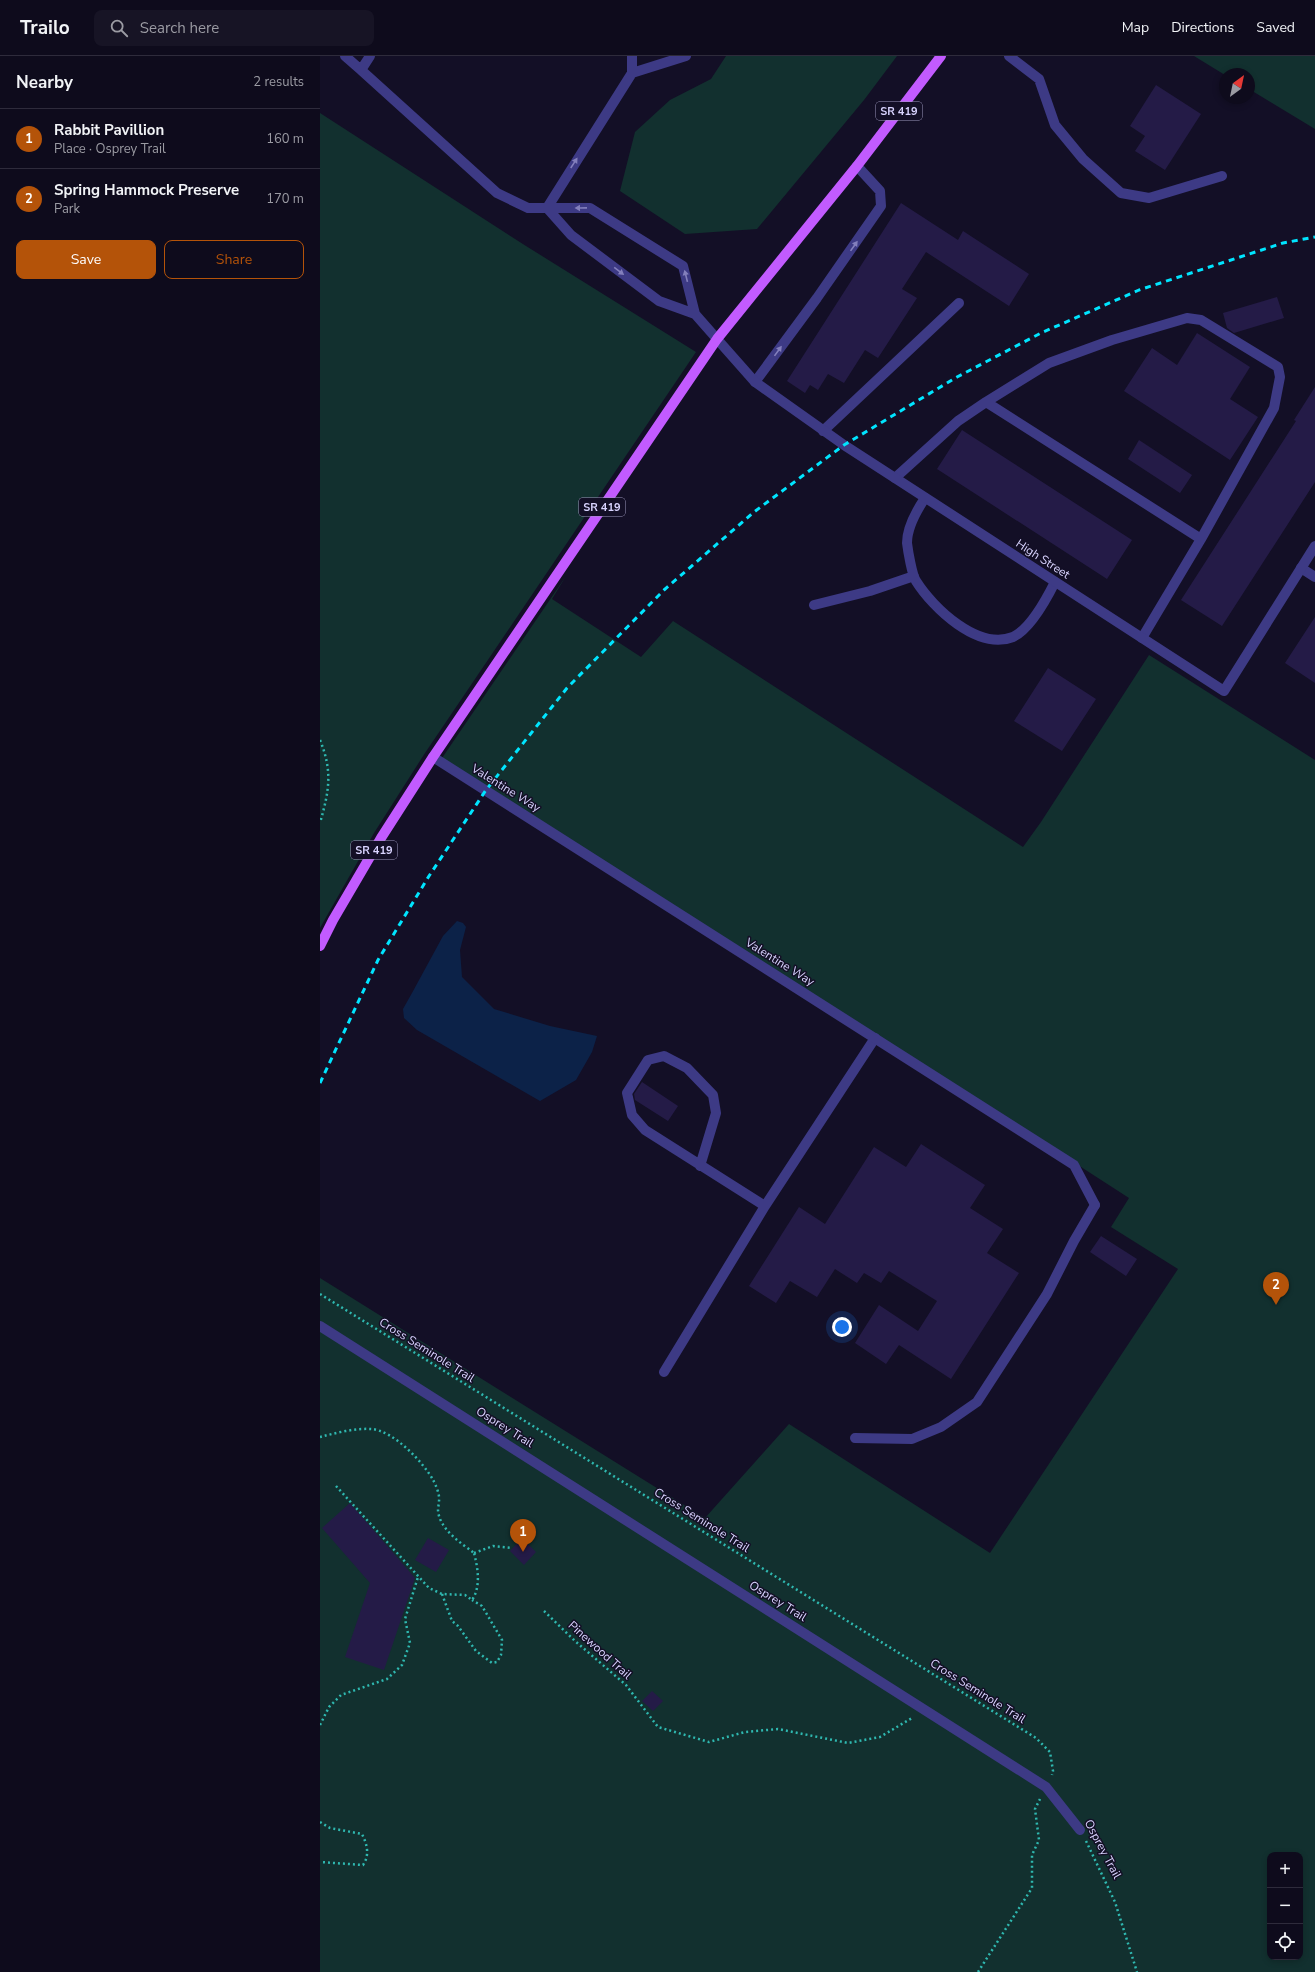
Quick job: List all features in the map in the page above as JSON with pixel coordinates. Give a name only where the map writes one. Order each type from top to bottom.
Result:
[{"type":"main road","name":"SR 419","points":[[320,946],[333,920],[381,838],[433,757],[717,339],[858,166],[941,56]]},
{"type":"street","points":[[344,56],[497,193],[528,208],[590,208],[683,266],[695,314]]},
{"type":"street","points":[[361,70],[370,56]]},
{"type":"street","points":[[547,208],[632,73],[632,56]]},
{"type":"street","points":[[632,73],[665,59],[686,56]]},
{"type":"street","points":[[1009,56],[1039,79],[1055,125],[1083,159],[1120,193],[1149,198],[1222,176]]},
{"type":"street","points":[[755,382],[822,292],[881,206],[880,191],[858,166]]},
{"type":"street","points":[[547,208],[571,235],[659,301],[695,314]]},
{"type":"street","points":[[823,431],[959,303]]},
{"type":"street","name":"High Street","points":[[695,314],[755,382],[823,431],[1224,692],[1315,546]]},
{"type":"street","points":[[895,478],[958,421],[1049,363],[1112,340],[1187,318],[1201,320],[1278,367],[1280,377],[1274,408],[1202,540],[1142,638]]},
{"type":"street","points":[[986,402],[1202,540]]},
{"type":"street","points":[[925,498],[915,514],[907,542],[915,580],[938,609],[969,632],[998,641],[1014,636],[1027,625],[1047,598],[1055,582]]},
{"type":"street","points":[[1301,568],[1315,577]]},
{"type":"street","points":[[814,605],[870,591],[914,576]]},
{"type":"street","name":"Valentine Way","points":[[433,757],[1074,1165],[1095,1205],[1074,1241],[1047,1294],[977,1402],[941,1427],[912,1439],[855,1438]]},
{"type":"street","points":[[664,1372],[765,1206],[875,1038]]},
{"type":"street","points":[[700,1166],[716,1113],[713,1095],[687,1068],[664,1056],[648,1060],[628,1093],[632,1115],[645,1130],[700,1166],[765,1206]]},
{"type":"street","name":"Osprey Trail","points":[[320,1326],[1046,1787],[1080,1830]]},
{"type":"path","points":[[320,740],[329,770],[327,796],[320,823]]},
{"type":"path","name":"Cross Seminole Trail","points":[[320,1294],[1036,1738],[1050,1752],[1053,1771],[1051,1777]]},
{"type":"path","points":[[320,1437],[340,1432],[373,1429],[393,1437],[415,1456],[433,1480],[440,1499],[438,1511],[443,1524],[455,1539],[474,1553],[478,1571],[476,1595],[472,1600]]},
{"type":"path","points":[[336,1486],[429,1588],[442,1594],[465,1595],[482,1606],[502,1640],[501,1655],[497,1662],[492,1663],[476,1651],[458,1626],[452,1622],[442,1594]]},
{"type":"path","points":[[474,1553],[493,1546],[512,1548]]},
{"type":"path","points":[[320,1725],[329,1707],[341,1695],[387,1679],[402,1666],[410,1643],[405,1619],[418,1577]]},
{"type":"path","name":"Pinewood Trail","points":[[544,1611],[575,1641],[626,1685],[658,1727],[708,1742],[744,1732],[778,1729],[848,1743],[880,1737],[912,1718],[930,1713]]},
{"type":"path","points":[[978,1972],[1032,1888],[1032,1855],[1039,1840],[1035,1809],[1040,1798]]},
{"type":"path","points":[[320,1822],[330,1828],[362,1834],[367,1844],[367,1859],[363,1865],[320,1862]]},
{"type":"path","name":"Osprey Trail","points":[[1080,1830],[1115,1902],[1137,1972]]},
{"type":"green space","points":[[726,56],[897,56],[864,100],[757,229],[685,234],[620,191],[635,132],[670,100],[711,79]]},
{"type":"green space","points":[[1194,56],[1315,56],[1315,129],[1255,93],[1255,68],[1219,68],[1219,71]]},
{"type":"green space","points":[[320,113],[526,246],[696,352],[425,753],[374,833],[320,928]]},
{"type":"green space","points":[[566,576],[552,599],[641,657],[673,621],[1023,847],[1041,822],[1149,655],[1315,760],[1315,1972],[320,1972],[320,1278],[705,1518],[789,1424],[990,1553],[1178,1269],[1111,1227],[1129,1198],[863,1026],[440,761]]},
{"type":"water","points":[[457,921],[463,923],[466,927],[460,950],[462,977],[494,1009],[550,1026],[597,1036],[592,1052],[576,1080],[540,1101],[417,1030],[404,1018],[403,1009],[443,936]]},
{"type":"building","points":[[1156,85],[1201,114],[1165,170],[1135,151],[1145,136],[1130,126]]},
{"type":"building","points":[[901,203],[958,240],[963,231],[1029,274],[1009,306],[926,252],[902,289],[917,298],[878,358],[865,350],[844,383],[828,374],[818,390],[810,385],[805,393],[787,381]]},
{"type":"building","points":[[1277,297],[1284,318],[1234,333],[1227,328],[1223,313]]},
{"type":"building","points":[[1197,333],[1250,367],[1230,399],[1258,417],[1230,460],[1124,391],[1152,348],[1177,365]]},
{"type":"building","points":[[1315,387],[1315,482],[1222,626],[1181,600],[1296,421],[1294,420]]},
{"type":"building","points":[[962,430],[1132,540],[1107,579],[937,469]]},
{"type":"building","points":[[1139,440],[1192,475],[1180,493],[1128,459]]},
{"type":"building","points":[[1315,617],[1315,683],[1285,663]]},
{"type":"building","points":[[1048,668],[1096,699],[1062,751],[1014,721]]},
{"type":"building","points":[[642,1082],[678,1106],[668,1121],[635,1100],[634,1094]]},
{"type":"building","points":[[921,1144],[985,1185],[970,1208],[1003,1229],[987,1253],[1019,1273],[951,1379],[899,1345],[886,1364],[855,1343],[879,1305],[918,1331],[937,1301],[889,1271],[881,1283],[864,1273],[857,1283],[835,1269],[817,1297],[790,1281],[776,1303],[749,1286],[799,1207],[825,1224],[874,1147],[906,1167]]},
{"type":"building","points":[[1101,1236],[1137,1259],[1126,1276],[1090,1252]]},
{"type":"building","points":[[350,1503],[415,1578],[384,1670],[345,1657],[370,1583],[322,1528]]},
{"type":"building","points":[[428,1538],[449,1550],[436,1572],[415,1560]]},
{"type":"building","points":[[522,1538],[536,1552],[524,1565],[510,1551]]},
{"type":"building","points":[[652,1691],[663,1701],[653,1711],[642,1701]]},
{"type":"railway","points":[[320,1083],[378,960],[429,876],[486,790],[567,688],[664,590],[754,512],[844,445],[957,377],[1041,333],[1139,290],[1283,243],[1315,237]]},
{"type":"place","name":"Spring Hammock Preserve","points":[[1276,1305]]},
{"type":"place","name":"Rabbit Pavillion","points":[[523,1552]]}]
